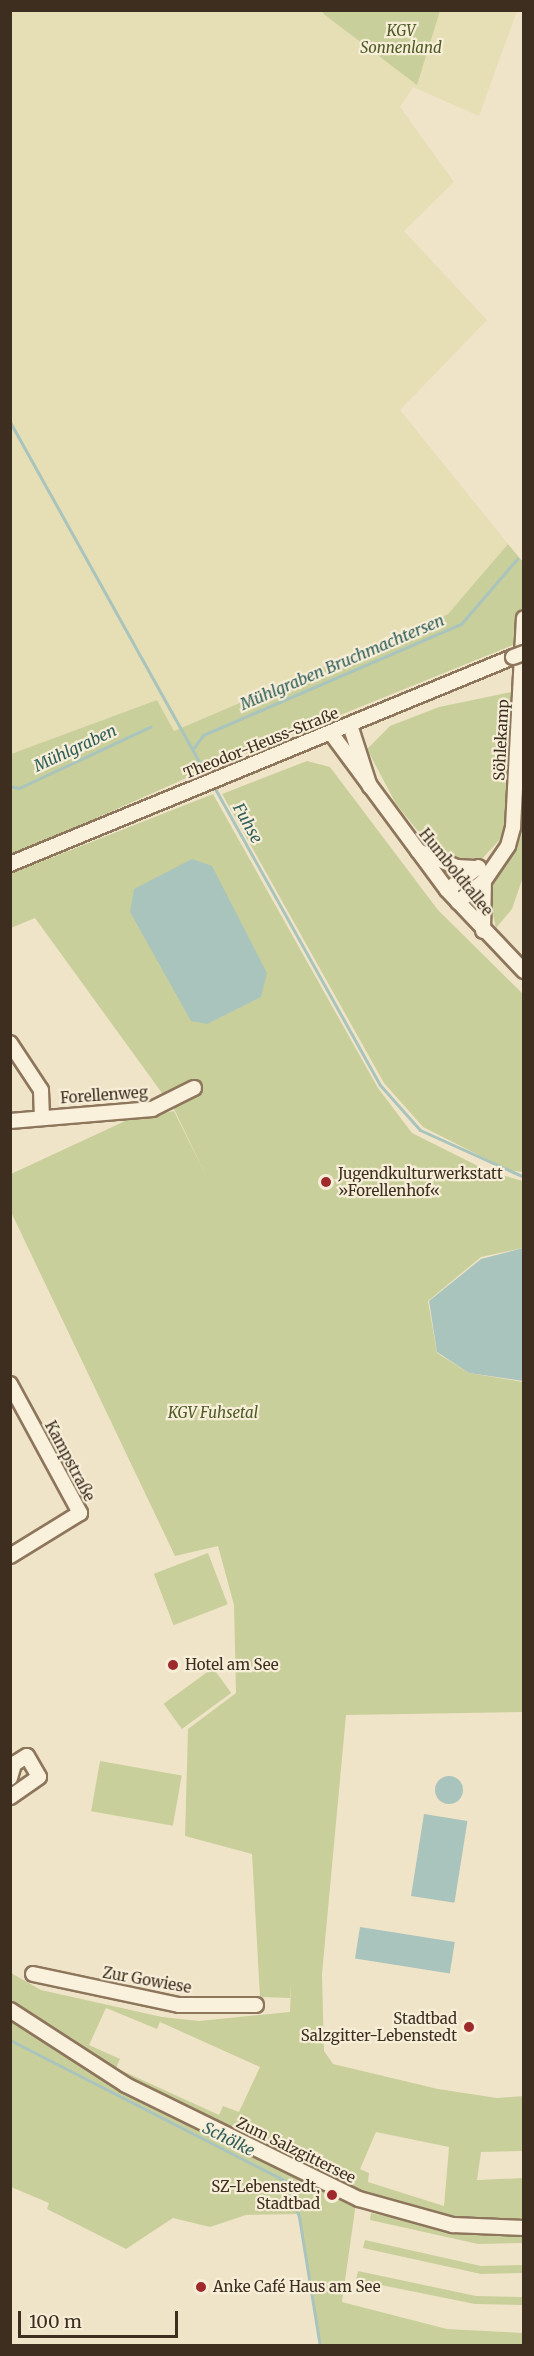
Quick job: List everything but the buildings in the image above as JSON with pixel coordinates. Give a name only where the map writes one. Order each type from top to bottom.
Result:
[{"type":"street","name":"Söhlekamp","points":[[458,902],[481,874],[498,861],[513,827],[520,781],[524,618]]},
{"type":"street","name":"Theodor-Heuss-Straße","points":[[10,864],[518,655]]},
{"type":"street","name":"Humboldtallee","points":[[350,725],[370,787]]},
{"type":"street","name":"Humboldtallee","points":[[331,733],[447,890],[483,931],[524,971]]},
{"type":"street","points":[[416,850],[481,874]]},
{"type":"street","points":[[447,890],[481,874]]},
{"type":"street","points":[[481,874],[483,931]]},
{"type":"street","points":[[10,1043],[41,1090],[42,1116]]},
{"type":"street","name":"Forellenweg","points":[[10,1121],[42,1116],[152,1110],[194,1088]]},
{"type":"street","name":"Kampstraße","points":[[10,1556],[80,1513],[11,1384]]},
{"type":"street","points":[[10,1778],[14,1764],[27,1756],[39,1777],[10,1797]]},
{"type":"street","name":"Zur Gowiese","points":[[33,1974],[179,2005],[256,2005]]},
{"type":"street","name":"Zum Salzgittersee","points":[[10,2010],[126,2085],[358,2199],[453,2225],[524,2228]]},
{"type":"shaded area","points":[[11,11],[321,11],[417,84],[440,11],[517,11],[479,116],[413,87],[400,107],[454,182],[404,231],[487,320],[400,410],[508,544],[448,614],[174,731],[157,700],[11,754]]},
{"type":"green space","name":"KGV Sonnenland","points":[[321,11],[440,11],[417,85],[325,15]]},
{"type":"green space","points":[[508,544],[523,562],[523,641],[200,772],[11,856],[11,754],[157,700],[174,731],[448,614]]},
{"type":"green space","points":[[511,692],[505,834],[480,861],[452,861],[435,852],[396,804],[367,749],[390,726],[439,707]]},
{"type":"green space","points":[[307,761],[330,767],[438,910],[523,994],[523,1172],[508,1170],[423,1127],[384,1083],[222,794]]},
{"type":"green space","name":"KGV Fuhsetal","points":[[213,794],[378,1088],[412,1133],[488,1171],[523,1181],[523,1248],[481,1257],[428,1301],[437,1353],[469,1373],[523,1382],[523,1712],[346,1715],[322,1974],[324,2051],[333,2064],[438,2089],[497,2098],[523,2096],[523,2151],[481,2152],[477,2180],[523,2178],[523,2231],[474,2233],[356,2203],[342,2302],[447,2329],[523,2333],[523,2345],[321,2345],[299,2214],[246,2215],[210,2227],[173,2218],[126,2249],[47,2209],[49,2203],[11,2187],[11,1973],[41,1990],[162,2017],[199,2021],[290,2012],[291,1984],[290,1998],[260,1997],[252,1854],[185,1836],[188,1729],[236,1693],[234,1605],[218,1546],[175,1556],[11,1212],[11,1174],[125,1121],[174,1111],[206,1176],[175,1111],[35,918],[11,928],[10,874]],"holes":[[[106,2008],[157,2029],[160,2022],[260,2067],[239,2112],[223,2106],[219,2115],[116,2068],[120,2059],[89,2045]],[[376,2132],[449,2147],[444,2206],[368,2182],[369,2173],[360,2169]]]},
{"type":"green space","points":[[523,804],[523,877],[512,909],[496,928],[488,892],[515,852]]},
{"type":"green space","points":[[208,1553],[228,1604],[174,1625],[154,1574]]},
{"type":"green space","points":[[213,1668],[231,1693],[182,1729],[164,1704]]},
{"type":"green space","points":[[100,1761],[182,1775],[173,1826],[91,1811]]},
{"type":"green space","points":[[371,2213],[476,2235],[523,2234],[523,2243],[478,2244],[370,2220]]},
{"type":"green space","points":[[365,2240],[481,2266],[523,2265],[523,2273],[481,2274],[363,2248]]},
{"type":"green space","points":[[358,2271],[476,2296],[523,2297],[523,2305],[475,2304],[356,2280]]},
{"type":"water","points":[[192,859],[212,866],[267,973],[261,997],[207,1024],[191,1021],[130,912],[134,889]]},
{"type":"water","points":[[523,1248],[523,1381],[469,1373],[437,1352],[429,1301],[481,1259]]},
{"type":"water","points":[[449,1776],[459,1780],[463,1790],[459,1800],[449,1804],[439,1800],[435,1790],[439,1780]]},
{"type":"water","points":[[424,1814],[467,1821],[454,1903],[411,1896]]},
{"type":"water","points":[[360,1927],[455,1942],[450,1974],[355,1959]]},
{"type":"waterway","name":"Fuhse","points":[[10,422],[209,779]]},
{"type":"waterway","name":"Mühlgraben Bruchmachtersen","points":[[193,749],[203,735],[461,624],[517,559]]},
{"type":"waterway","name":"Mühlgraben","points":[[10,786],[19,788],[150,727]]},
{"type":"waterway","name":"Fuhse","points":[[213,785],[380,1085],[420,1130],[524,1177]]},
{"type":"waterway","name":"Schölke","points":[[10,2040],[287,2182],[299,2217],[320,2346]]},
{"type":"place","name":"Jugendkulturwerkstatt »Forellenhof«","points":[[326,1182]]},
{"type":"place","name":"Hotel am See","points":[[173,1665]]},
{"type":"place","name":"Stadtbad Salzgitter-Lebenstedt","points":[[469,2027]]},
{"type":"place","name":"SZ-Lebenstedt, Stadtbad","points":[[332,2195]]},
{"type":"place","name":"Anke Café Haus am See","points":[[201,2287]]}]
